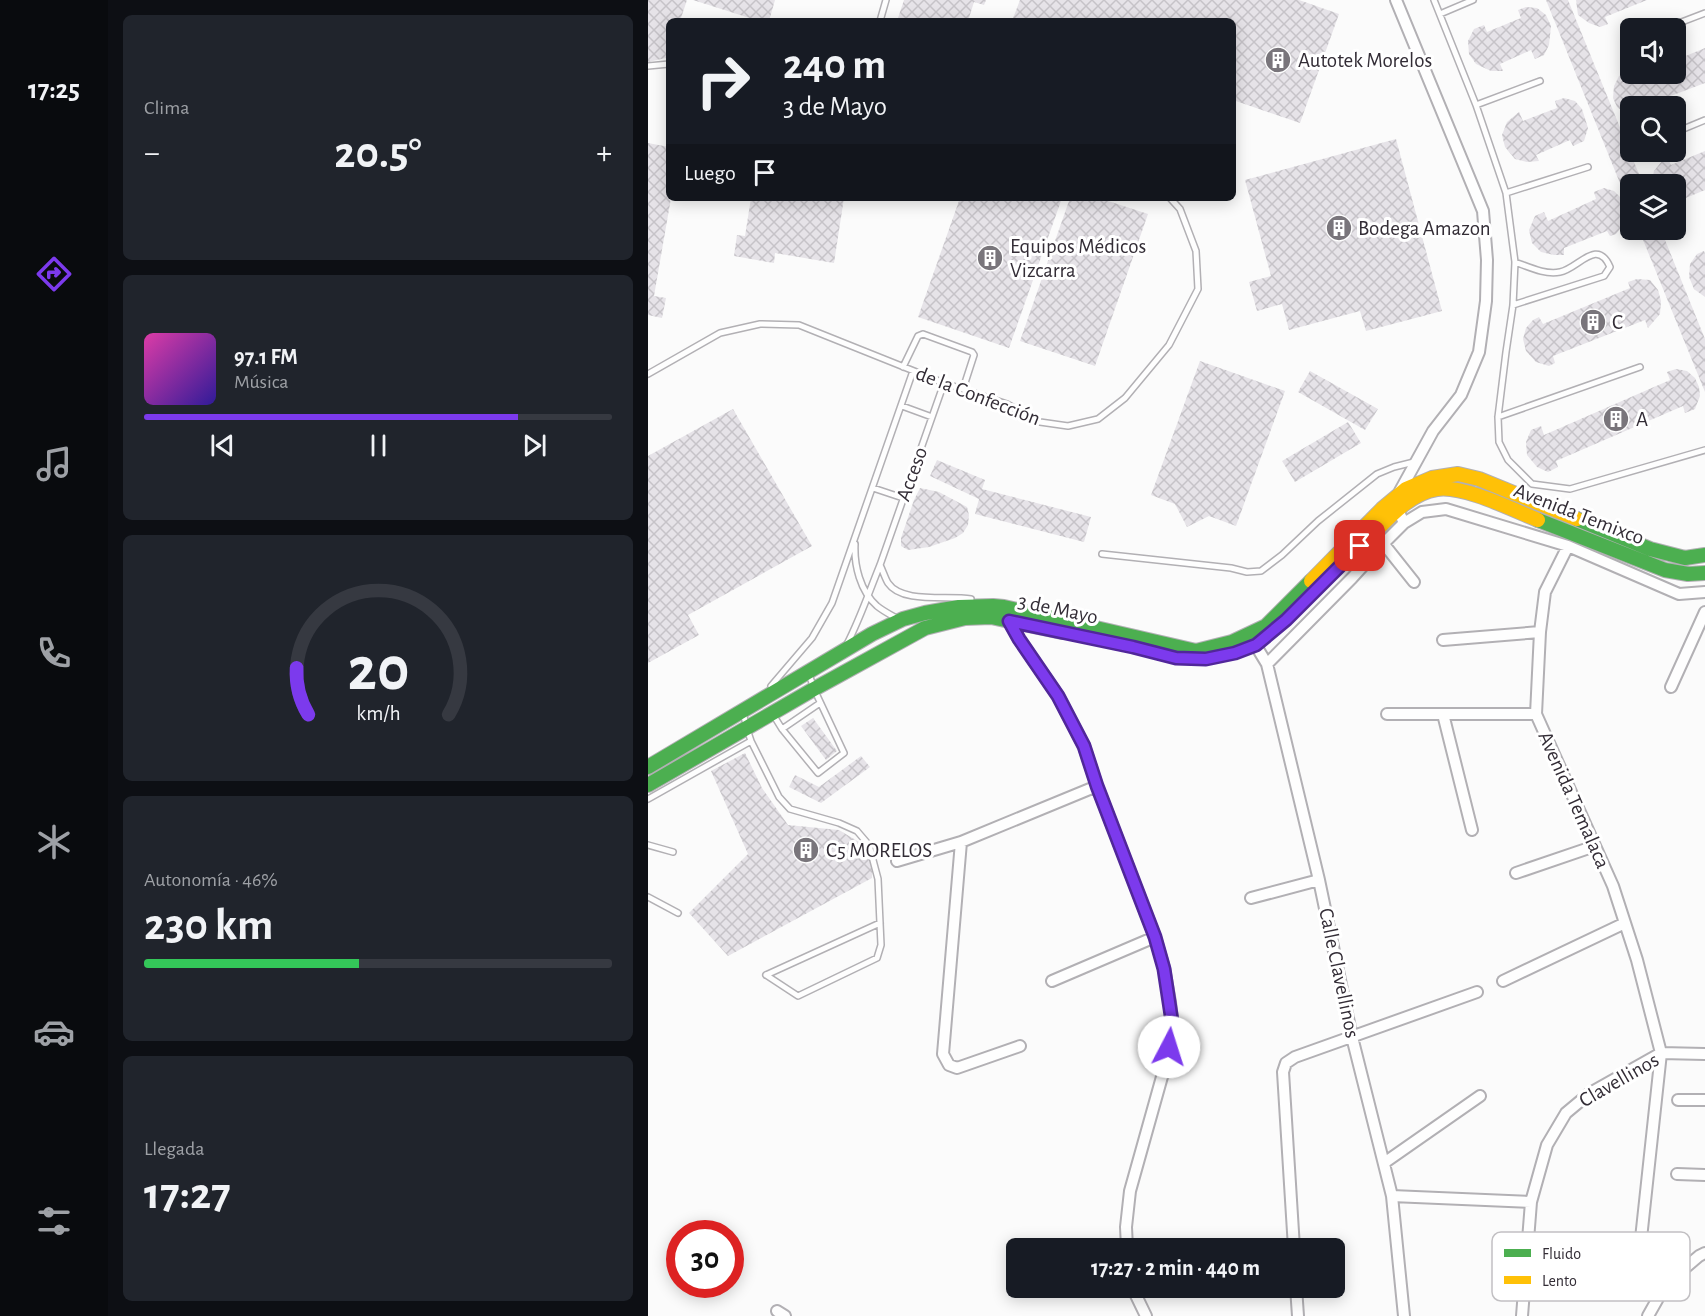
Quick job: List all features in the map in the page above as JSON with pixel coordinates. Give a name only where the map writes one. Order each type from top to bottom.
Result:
[{"type":"main road","points":[[1253,640],[1382,509],[1398,503],[1406,489],[1432,478],[1458,474],[1479,479],[1650,549],[1685,558],[1705,555]]},
{"type":"main road","name":"3 de Mayo","points":[[648,785],[749,735],[772,714],[835,674],[921,630],[965,618],[1006,614],[1176,658],[1206,659],[1235,653],[1286,620],[1379,538],[1398,503],[1438,488]]},
{"type":"main road","name":"Avenida Temixco","points":[[1438,488],[1455,489],[1489,501],[1665,570],[1688,574],[1705,573]]},
{"type":"main road","points":[[648,767],[762,698],[808,672],[841,657],[890,625],[913,616],[946,610],[989,606],[1006,614]]},
{"type":"street","points":[[1396,0],[1483,211],[1486,250],[1486,301],[1479,352],[1461,395],[1433,431],[1398,503],[1404,523]]},
{"type":"street","points":[[1267,664],[1352,578],[1379,538],[1422,512],[1446,509],[1568,546],[1679,594],[1705,592]]},
{"type":"street","points":[[1379,538],[1414,582]]},
{"type":"street","name":"Avenida Temalaca","points":[[1568,546],[1545,592],[1540,632],[1536,714],[1613,886],[1637,960],[1661,1053]]},
{"type":"street","points":[[1671,687],[1705,612]]},
{"type":"street","points":[[1006,614],[1019,639],[1058,696],[1084,746],[1155,937],[1164,969],[1173,1028],[1165,1066],[1130,1191],[1126,1238]]},
{"type":"street","points":[[1443,640],[1540,632]]},
{"type":"street","name":"Calle Clavellinos","points":[[1253,640],[1267,664],[1319,880],[1352,1037],[1392,1196],[1404,1316]]},
{"type":"street","points":[[1387,714],[1536,714]]},
{"type":"street","points":[[1443,714],[1472,830]]},
{"type":"street","points":[[897,861],[961,842],[1097,786]]},
{"type":"street","points":[[961,842],[943,1054],[949,1065],[957,1068],[1020,1046]]},
{"type":"street","points":[[1516,873],[1595,846]]},
{"type":"street","points":[[1251,898],[1319,880]]},
{"type":"street","points":[[1503,981],[1625,923]]},
{"type":"street","points":[[1052,981],[1155,937]]},
{"type":"street","points":[[1293,1238],[1283,1072],[1286,1063],[1295,1057],[1477,992]]},
{"type":"street","points":[[1642,1232],[1661,1053]]},
{"type":"street","name":"Clavellinos","points":[[1529,1232],[1531,1202],[1547,1145],[1566,1113],[1590,1093],[1661,1053],[1705,1054]]},
{"type":"street","points":[[1384,1163],[1480,1096]]},
{"type":"street","points":[[1678,1100],[1705,1100]]},
{"type":"street","points":[[1677,1174],[1705,1175]]},
{"type":"street","points":[[1392,1196],[1531,1202]]},
{"type":"street","points":[[1690,1263],[1705,1253]]},
{"type":"street","points":[[1137,1298],[1146,1316]]},
{"type":"street","points":[[1297,1298],[1298,1316]]},
{"type":"street","name":"Clavellinos","points":[[1522,1316],[1523,1301]]},
{"type":"street","points":[[1648,1316],[1656,1301]]},
{"type":"lane","points":[[880,18],[886,0]]},
{"type":"lane","points":[[1434,0],[1476,105],[1506,193],[1515,262],[1514,305],[1498,417],[1499,442],[1508,460],[1532,484],[1570,489],[1705,450]]},
{"type":"lane","points":[[1440,14],[1473,0]]},
{"type":"lane","points":[[1686,20],[1705,13]]},
{"type":"lane","points":[[648,66],[666,64]]},
{"type":"lane","points":[[1476,105],[1540,81]]},
{"type":"lane","points":[[1686,128],[1705,120]]},
{"type":"lane","points":[[1506,193],[1588,167]]},
{"type":"lane","name":"de la Confección","points":[[648,374],[720,333],[760,324],[799,326],[944,383],[1007,404],[1040,422],[1068,426],[1098,418],[1125,399],[1169,345],[1198,289],[1196,251],[1180,209],[1173,201]]},
{"type":"lane","points":[[1514,305],[1604,276],[1610,267],[1605,257],[1600,254],[1589,256],[1563,272],[1546,272],[1515,262]]},
{"type":"lane","points":[[903,367],[918,336],[924,334],[972,352],[974,355],[963,389]]},
{"type":"lane","points":[[1498,417],[1640,367]]},
{"type":"lane","name":"Acceso","points":[[762,698],[812,638],[832,603],[913,371]]},
{"type":"lane","name":"Acceso","points":[[841,657],[857,625],[880,565],[944,383]]},
{"type":"lane","points":[[902,406],[932,417]]},
{"type":"lane","points":[[1102,554],[1231,568],[1247,572],[1261,571],[1377,474],[1416,462]]},
{"type":"lane","points":[[873,488],[903,498]]},
{"type":"lane","name":"Acceso","points":[[855,539],[854,561],[859,577],[876,606],[921,630]]},
{"type":"lane","points":[[880,565],[889,584],[898,592],[911,596],[968,599],[989,606]]},
{"type":"lane","points":[[762,698],[782,729],[818,773],[844,753],[808,672]]},
{"type":"lane","points":[[782,729],[820,703]]},
{"type":"lane","points":[[743,710],[749,735],[779,797],[790,809],[839,823],[857,831],[869,845],[878,879],[880,923],[881,945],[877,958],[798,996],[766,975],[880,923]]},
{"type":"lane","points":[[648,799],[749,735]]},
{"type":"lane","points":[[648,845],[674,852]]},
{"type":"lane","points":[[648,897],[678,913]]},
{"type":"building","points":[[648,0],[687,0],[681,18],[666,18],[666,58],[648,62]]},
{"type":"building","points":[[693,0],[775,0],[770,18],[750,18]]},
{"type":"building","points":[[904,0],[986,0],[984,5],[974,2],[969,18],[898,18]]},
{"type":"building","name":"Autotek Morelos","points":[[1020,0],[1299,0],[1339,14],[1300,123],[1236,101],[1236,18],[1013,18]]},
{"type":"building","points":[[1546,0],[1568,0],[1620,128],[1620,162],[1634,162],[1639,174],[1620,174],[1620,183]]},
{"type":"building","points":[[1576,0],[1647,0],[1605,17],[1608,24],[1600,27],[1578,15]]},
{"type":"building","points":[[1526,7],[1537,8],[1546,15],[1551,26],[1549,45],[1544,55],[1535,59],[1531,50],[1500,64],[1503,71],[1491,71],[1476,64],[1469,54],[1468,41],[1474,29],[1484,25],[1487,32],[1521,18],[1518,10]]},
{"type":"building","points":[[1705,48],[1705,83],[1671,96],[1620,96],[1620,109],[1617,107],[1613,98],[1614,86],[1619,76],[1620,84],[1686,84],[1686,56]]},
{"type":"building","points":[[1564,98],[1575,101],[1582,109],[1588,128],[1584,141],[1573,146],[1570,140],[1536,155],[1539,161],[1527,162],[1515,159],[1505,147],[1502,135],[1507,122],[1519,112],[1523,121],[1557,108],[1555,101]]},
{"type":"building","name":"Bodega Amazon","points":[[1396,139],[1442,311],[1366,331],[1360,311],[1289,330],[1282,304],[1257,311],[1249,282],[1271,276],[1245,180]]},
{"type":"building","points":[[648,143],[666,146],[666,201],[670,201],[654,296],[666,298],[662,318],[648,315]]},
{"type":"building","points":[[1705,151],[1705,190],[1686,198],[1686,174],[1653,174],[1661,162],[1670,162],[1671,165],[1686,162],[1686,159]]},
{"type":"building","points":[[1604,188],[1614,191],[1620,197],[1620,229],[1616,234],[1610,236],[1607,231],[1564,248],[1564,255],[1541,252],[1532,243],[1529,230],[1535,216],[1544,212],[1548,221],[1596,199],[1594,192]]},
{"type":"building","points":[[751,201],[844,201],[834,263],[775,253],[774,263],[734,256],[737,235],[745,236]]},
{"type":"building","name":"Equipos Médicos Vizcarra","points":[[959,201],[1061,201],[1009,348],[918,317]]},
{"type":"building","points":[[1069,201],[1108,201],[1148,214],[1095,366],[1020,341]]},
{"type":"building","points":[[1643,240],[1665,240],[1705,339],[1705,392]]},
{"type":"building","points":[[1704,251],[1705,297],[1694,289],[1689,277],[1690,264],[1697,254]]},
{"type":"building","name":"C","points":[[1637,279],[1650,280],[1658,290],[1661,301],[1660,314],[1648,328],[1645,320],[1553,356],[1555,363],[1549,366],[1536,362],[1526,351],[1523,339],[1526,328],[1533,320],[1539,317],[1543,324],[1630,288],[1628,282]]},
{"type":"building","points":[[1200,361],[1285,391],[1236,526],[1209,516],[1187,527],[1175,504],[1151,495]]},
{"type":"building","name":"A","points":[[1676,369],[1687,371],[1695,378],[1700,396],[1695,409],[1685,413],[1683,406],[1556,461],[1558,467],[1548,472],[1537,467],[1527,455],[1526,442],[1531,430],[1541,426],[1544,435],[1670,380],[1667,372]]},
{"type":"building","points":[[1310,371],[1378,409],[1365,430],[1298,392]]},
{"type":"building","points":[[733,409],[812,546],[688,615],[699,635],[648,663],[648,456]]},
{"type":"building","points":[[1348,422],[1361,443],[1295,482],[1282,461]]},
{"type":"building","points":[[937,460],[985,480],[982,489],[1091,517],[1084,542],[975,514],[979,499],[930,476]]},
{"type":"building","points":[[920,488],[939,492],[967,507],[968,525],[963,533],[955,538],[929,547],[908,550],[901,546],[901,538]]},
{"type":"building","points":[[813,718],[837,751],[826,760],[801,726]]},
{"type":"building","name":"C5 MORELOS","points":[[745,753],[762,788],[788,825],[839,830],[864,845],[872,865],[872,878],[728,956],[689,913],[748,854],[711,771]]},
{"type":"building","points":[[861,756],[870,767],[821,803],[789,787],[795,775],[819,787]]},
{"type":"traffic: fast","points":[[1577,519],[1650,549],[1685,558],[1705,555]]},
{"type":"traffic: fast","points":[[1538,520],[1665,570],[1688,574],[1705,573]]},
{"type":"traffic: fast","points":[[648,767],[872,634],[903,619],[959,607],[1004,607],[1196,651],[1232,642],[1266,626],[1311,581]]},
{"type":"traffic: fast","points":[[648,785],[925,628],[965,618],[991,617],[1062,632]]},
{"type":"traffic: slow","points":[[1311,581],[1382,509],[1406,489],[1432,478],[1458,474],[1479,479],[1577,519]]},
{"type":"traffic: slow","points":[[1367,540],[1408,502],[1437,489],[1474,494],[1538,520]]},
{"type":"place","name":"Autotek Morelos","points":[[1278,60]]},
{"type":"place","name":"Bodega Amazon","points":[[1339,228]]},
{"type":"place","name":"Equipos Médicos Vizcarra","points":[[990,258]]},
{"type":"place","name":"C","points":[[1593,322]]},
{"type":"place","name":"A","points":[[1616,419]]},
{"type":"place","name":"C5 MORELOS","points":[[806,850]]},
{"type":"route","points":[[1169,1047],[1173,1028],[1170,1002],[1155,937],[1084,746],[1058,696],[1009,621],[1176,658],[1206,659],[1235,653],[1256,645],[1286,620],[1360,546]]}]
